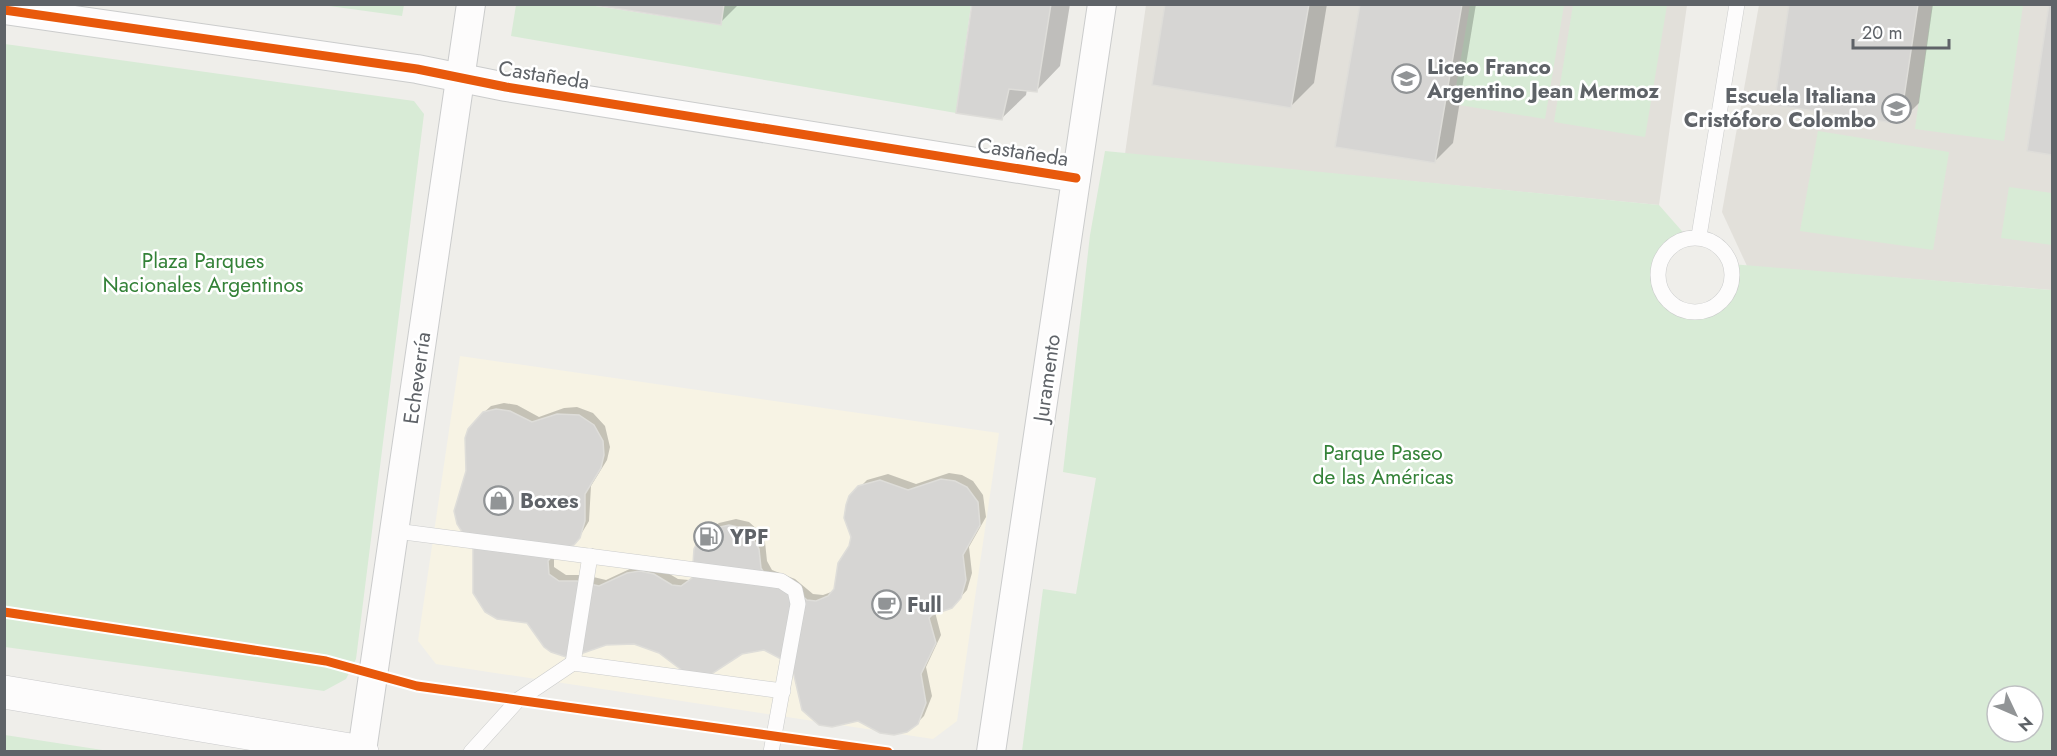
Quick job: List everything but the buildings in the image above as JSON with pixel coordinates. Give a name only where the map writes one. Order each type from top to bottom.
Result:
[{"type":"main road","points":[[4,692],[362,751]]},
{"type":"street","name":"Echeverría","points":[[362,751],[396,531],[471,4]]},
{"type":"street","name":"Juramento","points":[[991,752],[1102,4]]},
{"type":"street","name":"Castañeda","points":[[4,10],[405,67],[460,78],[1076,178]]},
{"type":"lane","points":[[1699,236],[1737,4]]},
{"type":"lane","points":[[1699,236],[1716,244],[1725,252],[1731,264],[1733,277],[1730,290],[1714,307],[1702,312],[1689,312],[1678,309],[1668,301],[1658,277],[1660,264],[1666,252],[1676,243],[1699,236]]},
{"type":"lane","points":[[396,531],[781,581],[795,590],[798,604],[771,752]]},
{"type":"lane","points":[[573,663],[590,556]]},
{"type":"lane","points":[[471,752],[518,700],[573,663],[783,691]]},
{"type":"shaded area","name":"Liceo Franco Argentino Jean Mermoz","points":[[1146,5],[1687,5],[1659,205],[1125,154]]},
{"type":"shaded area","name":"Escuela Italiana Cristóforo Colombo","points":[[1759,5],[2052,5],[2052,290],[1747,266],[1722,212]]},
{"type":"shaded area","name":"YPF","points":[[460,356],[999,433],[957,721],[933,739],[436,664],[418,641]]},
{"type":"green space","points":[[322,5],[404,5],[402,16]]},
{"type":"green space","points":[[516,5],[589,5],[720,25],[724,5],[971,5],[956,113],[511,36]]},
{"type":"green space","points":[[1470,5],[1564,5],[1545,119],[1453,104]]},
{"type":"green space","points":[[1573,5],[1667,5],[1645,137],[1554,122]]},
{"type":"green space","points":[[1932,5],[2023,5],[2004,141],[1915,129]]},
{"type":"green space","name":"Plaza Parques Nacionales Argentinos","points":[[5,44],[414,101],[424,114],[356,659],[346,679],[324,691],[5,647]]},
{"type":"green space","points":[[1818,131],[1949,152],[1933,250],[1800,231]]},
{"type":"green space","name":"Parque Paseo de las Américas","points":[[1105,151],[1659,205],[1688,238],[1670,250],[1660,264],[1659,280],[1664,294],[1674,305],[1688,312],[1704,311],[1724,298],[1731,285],[1731,264],[2052,290],[2052,751],[1022,751],[1043,589],[1076,594],[1096,478],[1063,472],[1090,235]]},
{"type":"green space","points":[[2009,187],[2052,193],[2052,245],[2001,238]]},
{"type":"green space","points":[[5,735],[109,751],[5,751]]},
{"type":"cycle path","points":[[4,10],[417,69],[506,87],[1076,178]]},
{"type":"cycle path","points":[[4,612],[326,661],[417,686],[888,752]]},
{"type":"place","name":"Liceo Franco Argentino Jean Mermoz","points":[[1406,79]]},
{"type":"place","name":"Escuela Italiana Cristóforo Colombo","points":[[1897,108]]},
{"type":"place","name":"Boxes","points":[[499,501]]},
{"type":"place","name":"YPF","points":[[709,537]]},
{"type":"place","name":"Full","points":[[886,605]]}]
